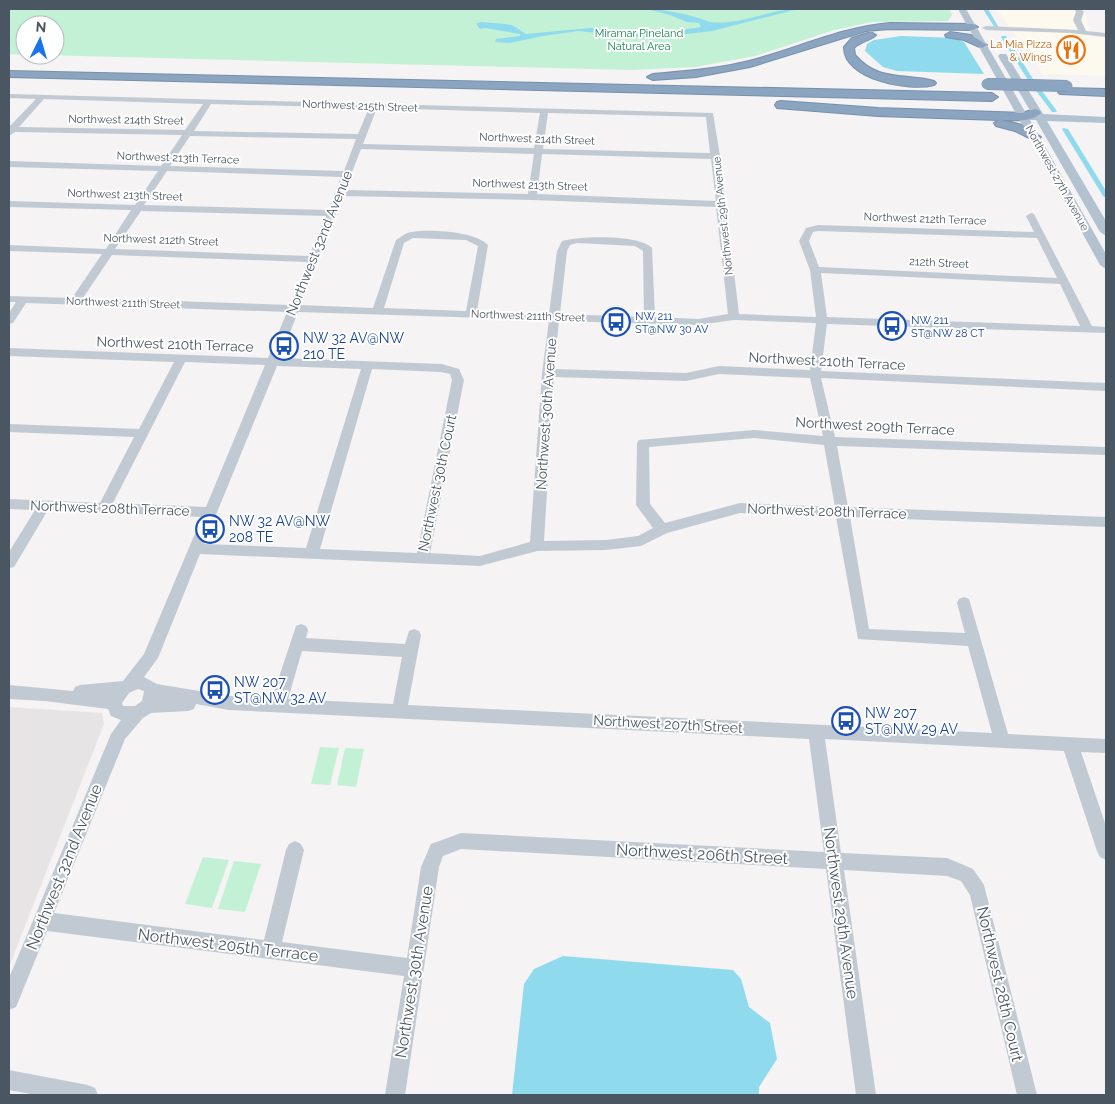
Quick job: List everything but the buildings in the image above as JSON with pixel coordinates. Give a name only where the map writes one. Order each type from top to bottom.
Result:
[{"type":"highway","points":[[947,30],[960,23],[963,11]]},
{"type":"highway","points":[[596,80],[675,76],[720,70],[766,60],[865,28],[890,26],[985,32]]},
{"type":"highway","points":[[942,83],[907,82],[870,73],[854,62],[849,56],[848,50],[853,42],[876,34],[947,30],[982,45]]},
{"type":"highway","points":[[9,66],[1106,93]]},
{"type":"highway","points":[[9,74],[312,81],[986,89],[1045,98],[1066,92],[1106,87]]},
{"type":"highway","points":[[312,81],[454,91],[735,102],[1025,120]]},
{"type":"highway","points":[[1066,92],[1106,100]]},
{"type":"highway","points":[[878,112],[895,116],[995,122],[1040,118]]},
{"type":"highway","points":[[995,122],[1018,127],[1035,137]]},
{"type":"main road","points":[[963,11],[985,32]]},
{"type":"main road","name":"Northwest 27th Avenue","points":[[985,32],[982,45],[1090,236],[1105,254]]},
{"type":"main road","name":"Northwest 27th Avenue","points":[[985,32],[1040,118],[1106,232]]},
{"type":"main road","points":[[1040,118],[1106,120]]},
{"type":"main road","points":[[1040,118],[1106,125]]},
{"type":"main road","points":[[1053,172],[1070,176],[1080,185]]},
{"type":"street","points":[[1078,9],[1080,12],[1077,20],[1083,32]]},
{"type":"street","points":[[985,32],[1083,32],[1106,35]]},
{"type":"street","name":"Northwest 215th Street","points":[[9,96],[710,115]]},
{"type":"street","points":[[10,130],[42,97]]},
{"type":"street","points":[[74,302],[208,102]]},
{"type":"street","name":"Northwest 32nd Avenue","points":[[119,734],[120,697],[150,658],[294,308],[330,213],[374,106]]},
{"type":"street","points":[[532,197],[544,111]]},
{"type":"street","name":"Northwest 29th Avenue","points":[[710,115],[734,317]]},
{"type":"street","name":"Northwest 214th Street","points":[[10,130],[187,132],[539,151],[716,156]]},
{"type":"street","name":"Northwest 213th Terrace","points":[[9,164],[347,174]]},
{"type":"street","name":"Northwest 213th Street","points":[[339,192],[721,204]]},
{"type":"street","name":"Northwest 213th Street","points":[[9,204],[330,213]]},
{"type":"street","points":[[1031,216],[1088,330]]},
{"type":"street","name":"Northwest 212th Terrace","points":[[815,270],[804,241],[809,230],[818,228],[1040,235]]},
{"type":"street","points":[[378,310],[400,242],[411,235],[442,234],[468,237],[483,245],[471,314]]},
{"type":"street","name":"Northwest 30th Avenue","points":[[536,546],[548,373],[562,252],[566,243],[577,240],[635,243],[642,245],[648,250],[650,321]]},
{"type":"street","name":"Northwest 212th Street","points":[[9,248],[312,259]]},
{"type":"street","points":[[815,270],[822,320],[814,376],[830,441],[863,635],[974,640]]},
{"type":"street","name":"212th Street","points":[[815,270],[1063,281]]},
{"type":"street","name":"Northwest 211th Street","points":[[9,299],[378,310],[650,321],[698,322],[734,317],[1106,330]]},
{"type":"street","points":[[9,321],[23,300]]},
{"type":"street","name":"Northwest 210th Terrace","points":[[9,352],[367,367],[442,368],[455,372],[458,380],[453,406]]},
{"type":"street","points":[[104,507],[181,360]]},
{"type":"street","points":[[312,552],[367,367]]},
{"type":"street","name":"Northwest 210th Terrace","points":[[548,373],[686,377],[718,370],[814,376],[1106,387]]},
{"type":"street","name":"Northwest 30th Court","points":[[422,560],[453,406]]},
{"type":"street","points":[[9,428],[143,433]]},
{"type":"street","name":"Northwest 209th Terrace","points":[[662,529],[643,505],[643,443],[754,434],[830,441],[1106,450]]},
{"type":"street","name":"Northwest 208th Terrace","points":[[9,504],[211,512]]},
{"type":"street","points":[[9,563],[44,505]]},
{"type":"street","name":"Northwest 208th Terrace","points":[[196,548],[312,552],[422,560],[480,561],[536,546],[606,545],[641,541],[662,529],[740,508],[1106,522]]},
{"type":"street","points":[[964,603],[1002,741]]},
{"type":"street","points":[[399,711],[414,635]]},
{"type":"street","points":[[278,705],[299,637],[411,651]]},
{"type":"street","name":"Northwest 32nd Avenue","points":[[9,1000],[119,734],[152,698],[150,658]]},
{"type":"street","name":"Northwest 207th Street","points":[[229,702],[142,709],[126,715],[120,697],[140,682],[151,688],[229,702],[1106,746]]},
{"type":"street","points":[[9,692],[120,697]]},
{"type":"street","name":"Northwest 29th Avenue","points":[[816,732],[866,1095]]},
{"type":"street","points":[[1070,744],[1106,851]]},
{"type":"street","name":"Northwest 206th Street","points":[[437,850],[461,841],[947,867],[967,875]]},
{"type":"street","points":[[270,951],[295,850]]},
{"type":"street","name":"Northwest 30th Avenue","points":[[396,1095],[430,867],[437,850]]},
{"type":"street","name":"Northwest 28th Court","points":[[967,875],[978,892],[1027,1095]]},
{"type":"street","name":"Northwest 205th Terrace","points":[[41,921],[414,968]]},
{"type":"street","points":[[9,1080],[88,1095]]},
{"type":"shaded area","points":[[997,9],[1084,9],[1092,37],[1106,37],[1106,76],[1043,74]]},
{"type":"shaded area","points":[[9,707],[102,713],[104,724],[9,967]]},
{"type":"green space","name":"Miramar Pineland Natural Area","points":[[9,9],[949,9],[952,15],[948,21],[872,22],[834,30],[755,56],[695,67],[631,70],[65,56],[65,15],[15,15],[15,54],[9,54]]},
{"type":"green space","points":[[320,747],[339,748],[330,785],[311,784]]},
{"type":"green space","points":[[345,748],[364,749],[356,787],[337,785]]},
{"type":"green space","points":[[203,857],[229,860],[212,908],[185,904]]},
{"type":"green space","points":[[234,861],[261,864],[245,912],[218,909]]},
{"type":"water","points":[[648,9],[721,23],[798,9],[712,31],[638,37],[578,31],[510,43],[495,42],[496,39],[520,36],[520,34],[485,28],[480,29],[476,24],[481,22],[512,25],[526,34],[591,28],[649,35],[701,27],[699,23],[687,22]]},
{"type":"water","points":[[901,36],[954,38],[964,42],[984,74],[897,71],[883,67],[865,51],[867,44],[874,40]]},
{"type":"water","points":[[563,956],[733,970],[741,979],[749,1007],[770,1023],[777,1059],[759,1087],[759,1095],[512,1095],[524,984],[534,969]]},
{"type":"waterway","points":[[986,9],[997,27]]},
{"type":"waterway","points":[[1004,37],[1031,80],[1054,111]]},
{"type":"waterway","points":[[1065,129],[1106,196]]},
{"type":"place","name":"La Mia Pizza & Wings","points":[[1071,50]]},
{"type":"place","name":"NW 211 ST@NW 30 AV","points":[[616,322]]},
{"type":"place","name":"NW 211 ST@NW 28 CT","points":[[892,326]]},
{"type":"place","name":"NW 32 AV@NW 210 TE","points":[[284,346]]},
{"type":"place","name":"NW 32 AV@NW 208 TE","points":[[210,529]]},
{"type":"place","name":"NW 207 ST@NW 32 AV","points":[[215,690]]},
{"type":"place","name":"NW 207 ST@NW 29 AV","points":[[846,721]]}]
